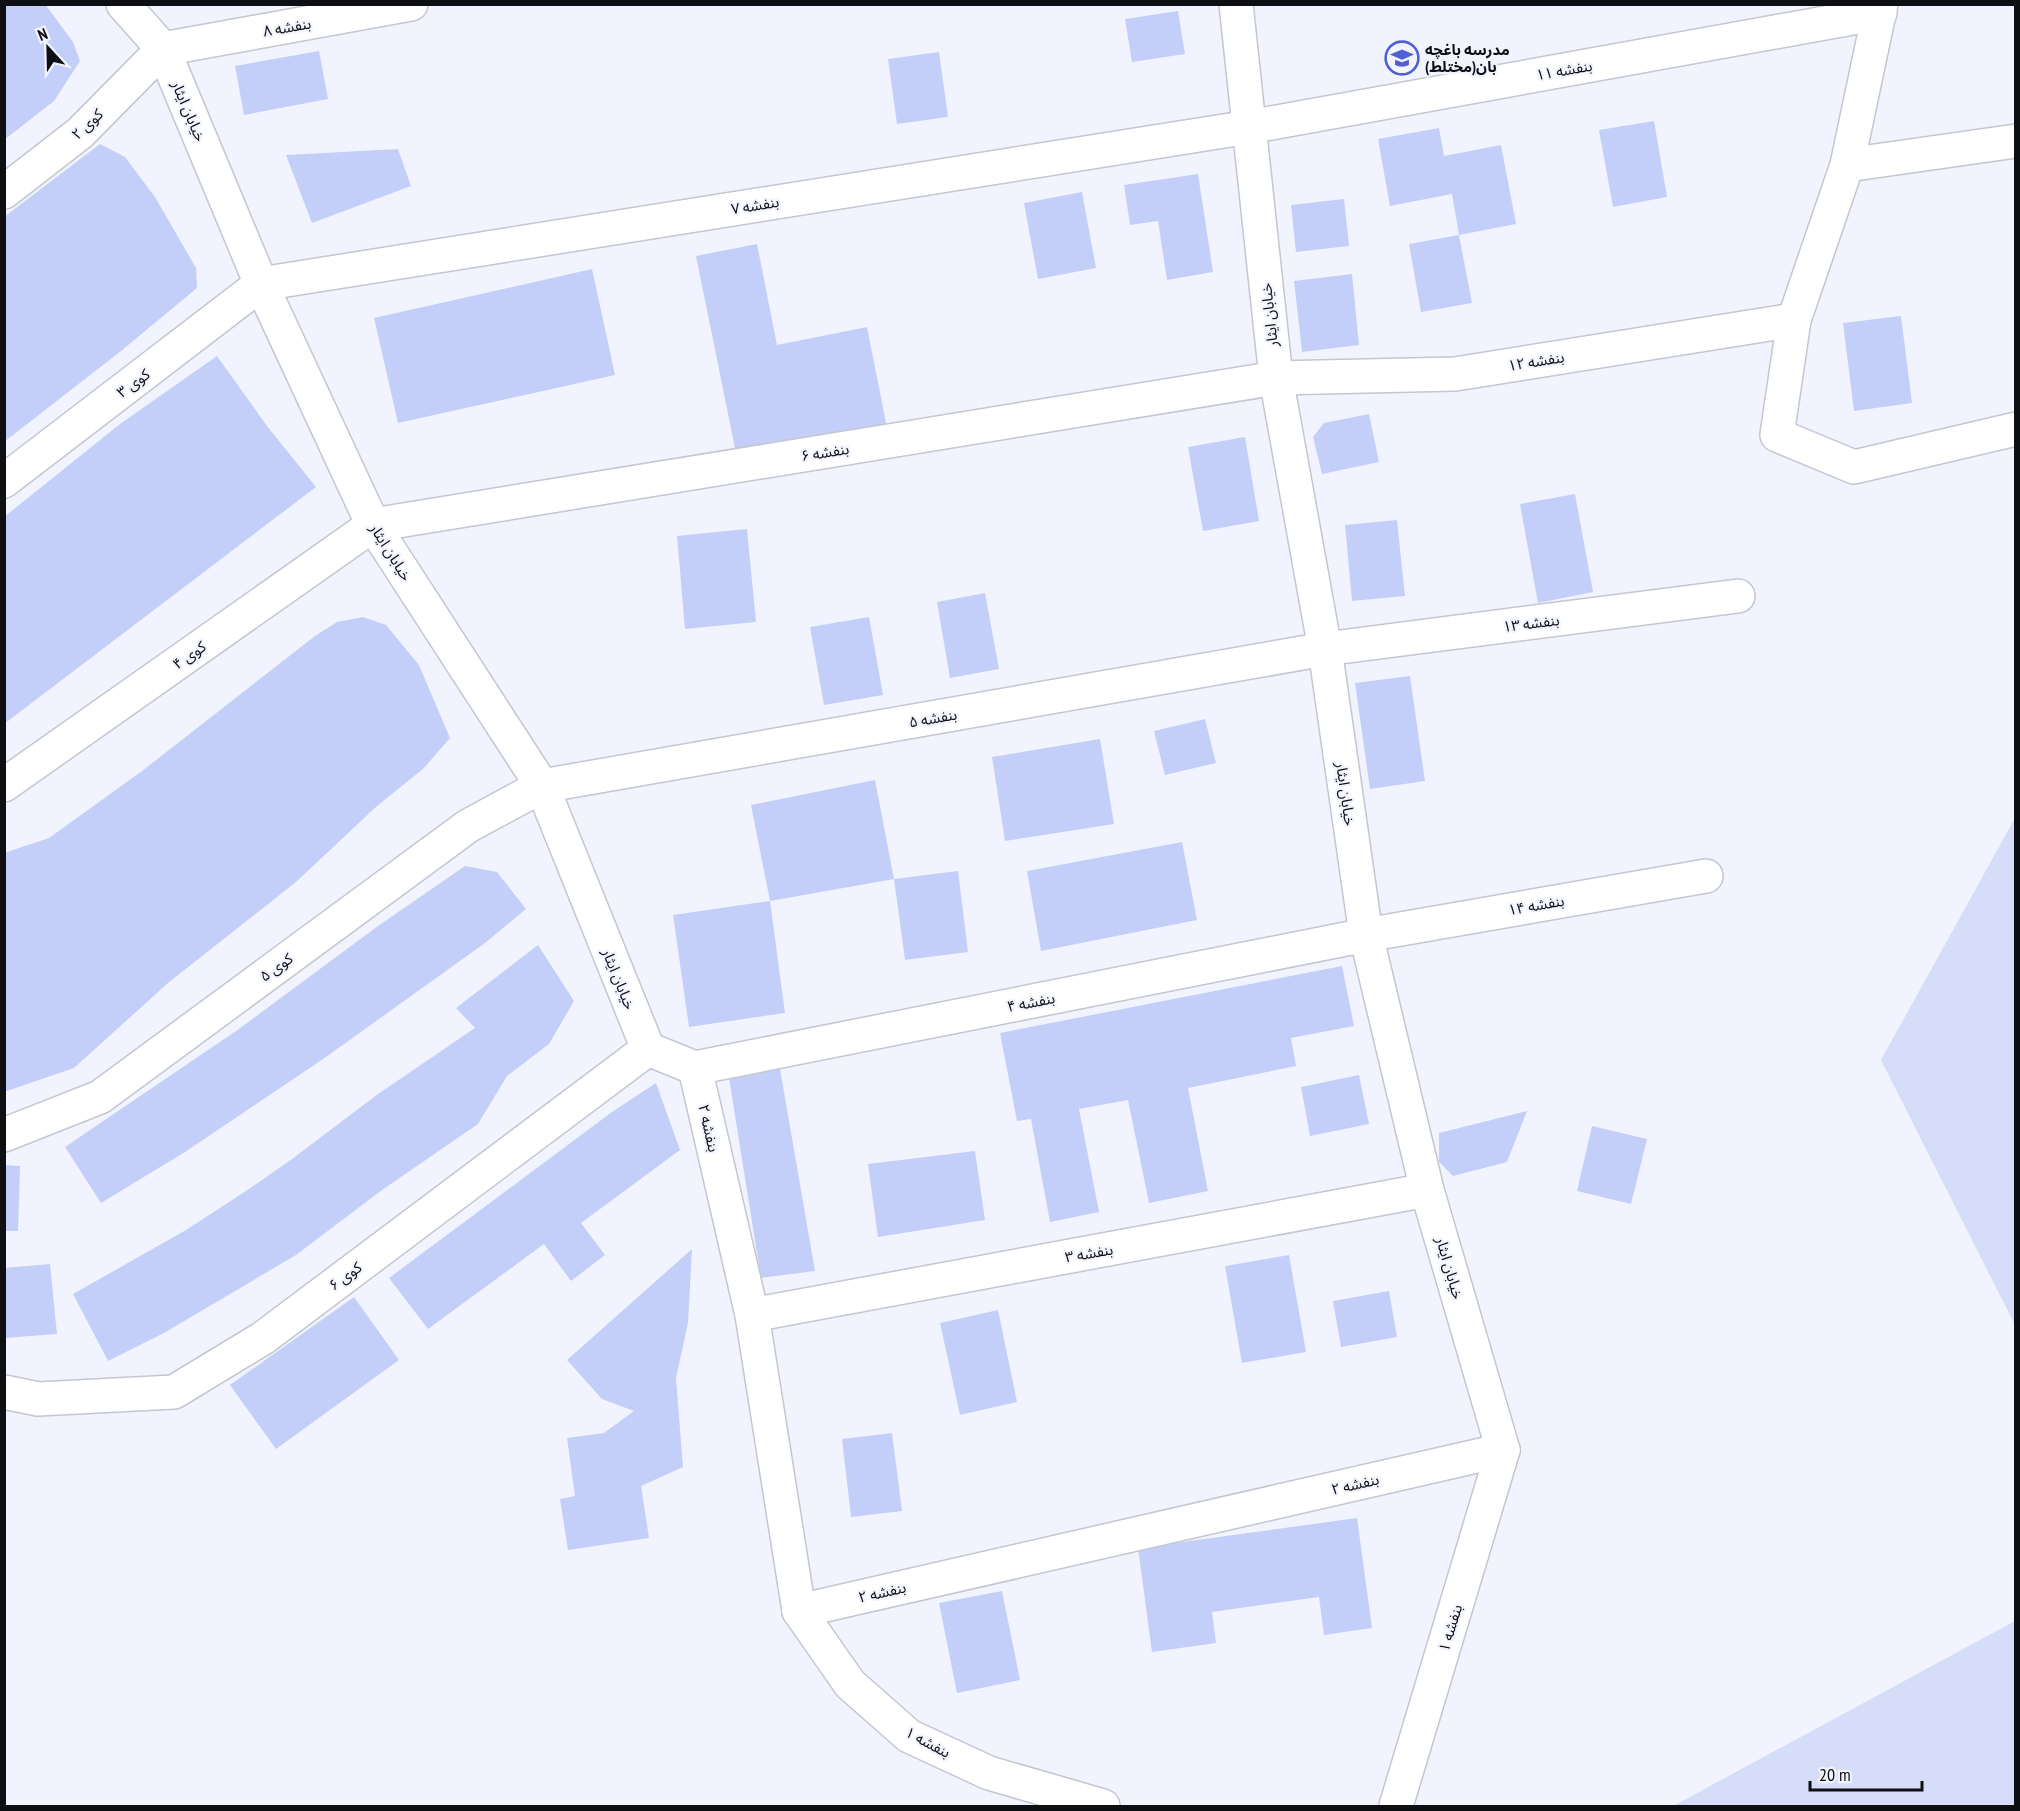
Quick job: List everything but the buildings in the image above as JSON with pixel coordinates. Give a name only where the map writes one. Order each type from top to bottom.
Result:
[{"type":"street","name":"خیابان ایثار","points":[[123,4],[163,49],[261,284],[373,525],[542,786],[648,1049]]},
{"type":"street","name":"بنفشه ۸","points":[[163,49],[411,4]]},
{"type":"street","name":"خیابان ایثار","points":[[1236,4],[1276,378],[1325,649],[1366,935],[1427,1190],[1503,1450]]},
{"type":"street","name":"بنفشه ۱۱","points":[[1249,127],[1880,9]]},
{"type":"street","points":[[1880,9],[1847,165],[1794,320],[1777,435],[1854,467],[2016,429]]},
{"type":"street","name":"کوی ۲","points":[[4,192],[80,132],[163,49]]},
{"type":"street","name":"بنفشه ۷","points":[[261,284],[1249,127]]},
{"type":"street","points":[[1847,165],[2016,141]]},
{"type":"street","name":"کوی ۳","points":[[4,481],[261,284]]},
{"type":"street","name":"بنفشه ۱۲","points":[[1276,378],[1455,374],[1794,320]]},
{"type":"street","name":"بنفشه ۶","points":[[373,525],[1276,378]]},
{"type":"street","name":"کوی ۴","points":[[4,785],[373,525]]},
{"type":"street","name":"بنفشه ۱۳","points":[[1325,649],[1737,596]]},
{"type":"street","name":"بنفشه ۵","points":[[542,786],[1325,649]]},
{"type":"street","name":"کوی ۵","points":[[4,1135],[100,1096],[468,826],[542,786]]},
{"type":"street","name":"بنفشه ۱۴","points":[[1366,935],[1706,876]]},
{"type":"street","name":"بنفشه ۴","points":[[695,1068],[1366,935]]},
{"type":"street","points":[[648,1049],[695,1068]]},
{"type":"street","name":"کوی ۶","points":[[4,1392],[38,1399],[174,1392],[262,1338],[648,1049]]},
{"type":"street","name":"بنفشه ۲","points":[[695,1068],[752,1315],[799,1611],[1503,1450]]},
{"type":"street","name":"بنفشه ۳","points":[[752,1315],[1427,1190]]},
{"type":"street","name":"بنفشه ۱","points":[[1396,1806],[1503,1450]]},
{"type":"street","name":"بنفشه ۱","points":[[799,1611],[850,1684],[909,1736],[989,1773],[1103,1806]]},
{"type":"shaded area","points":[[2015,818],[2015,1325],[1881,1060]]},
{"type":"shaded area","points":[[2015,1621],[2015,1806],[1673,1806]]},
{"type":"place","name":"مدرسه باغچه بان(مختلط)","points":[[1402,58]]}]
